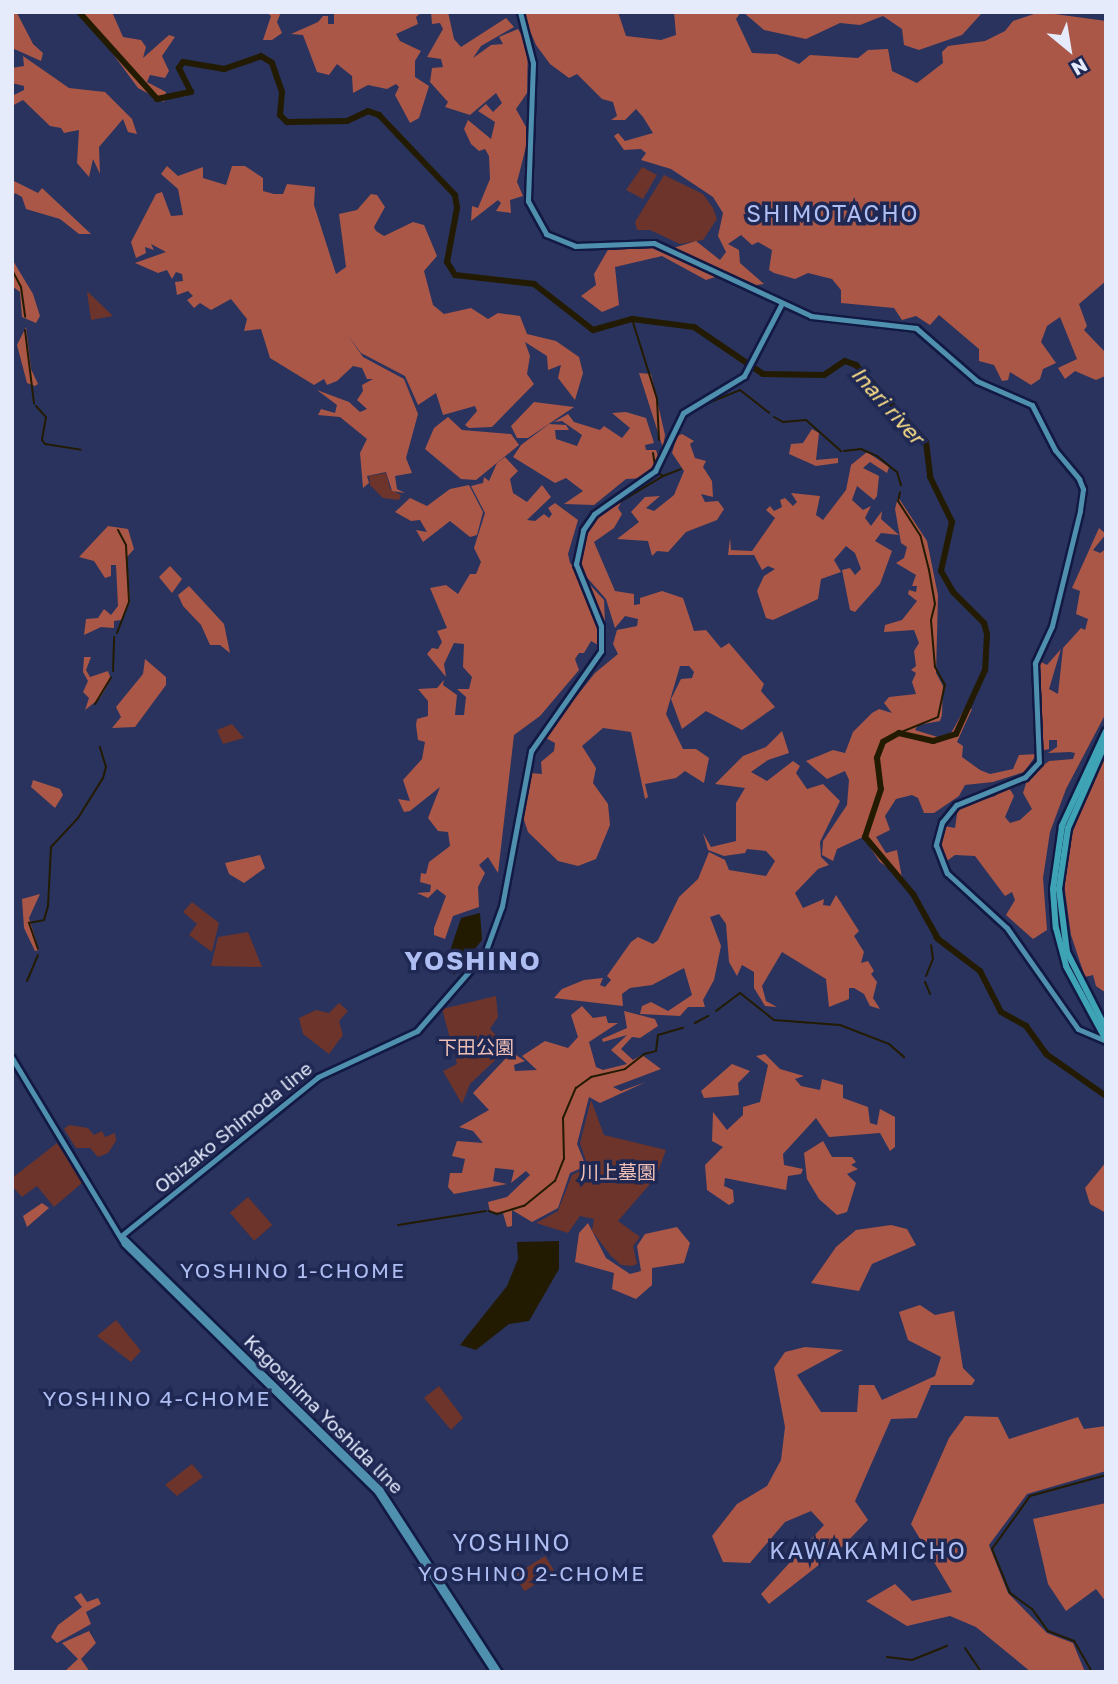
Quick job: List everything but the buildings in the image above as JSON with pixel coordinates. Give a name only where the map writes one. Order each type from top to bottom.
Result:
[{"type":"highway","points":[[1106,731],[1062,826],[1053,888],[1056,928],[1066,966],[1106,1041]]},
{"type":"highway","points":[[1106,742],[1068,828],[1059,889],[1062,927],[1072,964],[1106,1030]]},
{"type":"main road","points":[[520,12],[533,63],[528,201],[540,229],[557,241],[575,246],[654,243],[781,305],[826,320],[897,324],[922,331],[977,381],[1032,405],[1055,450],[1082,484],[1083,498],[1054,618],[1035,663],[1039,762],[1025,777],[956,806],[942,822],[936,845],[950,877],[1007,928],[1071,1020],[1089,1037],[1106,1041]]},
{"type":"main road","name":"Obizako Shimoda line","points":[[121,1236],[318,1077],[417,1031],[485,953],[500,915],[531,751],[601,651],[601,626],[576,564],[583,530],[594,514],[655,471],[683,414],[733,386],[748,369],[781,305]]},
{"type":"main road","name":"Kagoshima Yoshida line","points":[[12,1058],[121,1236],[380,1489],[496,1672]]},
{"type":"green space","points":[[642,167],[657,175],[643,199],[626,190]]},
{"type":"green space","points":[[664,175],[703,194],[713,208],[717,219],[703,240],[680,244],[650,230],[637,230],[635,222]]},
{"type":"green space","points":[[88,292],[113,316],[91,320]]},
{"type":"green space","points":[[386,473],[390,489],[401,495],[399,500],[383,498],[370,485],[369,476]]},
{"type":"green space","points":[[232,724],[244,738],[223,744],[217,730]]},
{"type":"green space","points":[[192,902],[219,923],[212,952],[189,935],[197,924],[183,912]]},
{"type":"green space","points":[[248,932],[262,967],[211,966],[218,937]]},
{"type":"green space","name":"下田公園","points":[[496,996],[498,1017],[490,1029],[508,1048],[470,1084],[462,1104],[443,1071],[457,1064],[442,1009]]},
{"type":"green space","points":[[339,1003],[348,1011],[339,1021],[343,1035],[329,1054],[303,1034],[299,1018],[316,1010],[329,1013]]},
{"type":"green space","name":"川上墓園","points":[[591,1100],[604,1135],[666,1150],[656,1177],[618,1221],[640,1237],[633,1246],[637,1264],[632,1266],[621,1265],[611,1256],[592,1231],[594,1219],[580,1216],[568,1233],[536,1223],[558,1211],[572,1175],[588,1167],[580,1143]]},
{"type":"green space","points":[[69,1125],[88,1128],[94,1135],[102,1131],[105,1137],[115,1133],[116,1141],[108,1153],[98,1157],[90,1148],[76,1148],[64,1129]]},
{"type":"green space","points":[[57,1143],[83,1182],[54,1207],[37,1186],[22,1197],[12,1186],[12,1178]]},
{"type":"green space","points":[[248,1197],[272,1225],[254,1241],[230,1213]]},
{"type":"green space","points":[[116,1320],[141,1351],[131,1362],[97,1336]]},
{"type":"green space","points":[[439,1386],[463,1418],[451,1430],[424,1398]]},
{"type":"green space","points":[[192,1464],[203,1477],[177,1496],[165,1485]]},
{"type":"green space","points":[[545,1556],[555,1572],[525,1591],[514,1575]]},
{"type":"shaded area","points":[[12,12],[17,13],[33,44],[43,53],[41,61],[12,48]]},
{"type":"shaded area","points":[[82,12],[112,12],[123,37],[141,40],[146,47],[143,58],[169,35],[175,37],[162,56],[169,71],[165,78],[150,75],[147,82],[166,92],[164,102],[138,88]]},
{"type":"shaded area","points":[[266,12],[281,12],[277,22],[282,33],[272,40],[263,40],[271,16]]},
{"type":"shaded area","points":[[326,12],[422,12],[416,17],[418,24],[396,34],[400,41],[421,51],[415,61],[415,77],[429,86],[419,118],[410,123],[395,95],[399,87],[396,84],[387,89],[368,85],[353,93],[352,76],[337,64],[329,75],[317,72],[303,35],[291,34],[318,22],[323,16],[328,16],[328,24],[334,24],[334,14]]},
{"type":"shaded area","points":[[431,12],[448,12],[454,39],[461,47],[506,18],[514,27],[481,46],[473,58],[491,45],[503,44],[499,37],[518,29],[528,46],[527,93],[516,109],[526,127],[527,143],[517,182],[523,196],[510,200],[511,213],[496,211],[501,203],[498,200],[471,221],[472,206],[478,208],[490,179],[489,156],[485,149],[479,151],[471,144],[464,129],[468,120],[491,139],[495,122],[478,111],[486,104],[493,112],[502,103],[496,93],[470,115],[445,107],[448,102],[430,82],[432,68],[443,67],[441,59],[427,57],[443,29],[440,23],[432,24]]},
{"type":"shaded area","points":[[522,12],[618,12],[626,36],[661,40],[676,35],[674,12],[741,12],[736,19],[752,53],[777,54],[799,64],[810,55],[858,58],[868,50],[888,49],[892,71],[917,83],[943,63],[942,52],[948,46],[985,41],[1005,31],[1013,21],[1040,12],[1106,21],[1106,281],[1079,304],[1087,326],[1084,330],[1104,351],[1105,376],[1096,380],[1075,371],[1065,379],[1058,368],[1077,359],[1060,317],[1047,326],[1041,342],[1056,363],[1043,369],[1040,379],[1031,385],[1010,372],[1008,380],[1002,381],[994,365],[979,361],[979,349],[939,315],[930,325],[916,316],[902,320],[894,308],[841,303],[841,290],[832,279],[808,273],[795,279],[774,273],[769,270],[772,250],[758,242],[752,245],[741,235],[728,244],[739,250],[740,263],[764,284],[749,286],[725,274],[706,280],[662,256],[615,267],[619,305],[602,312],[581,296],[596,285],[594,274],[609,248],[647,242],[667,250],[696,241],[720,260],[726,252],[718,236],[723,213],[713,197],[671,169],[641,160],[646,153],[641,149],[624,150],[614,136],[618,133],[625,141],[653,133],[643,117],[636,109],[625,120],[611,120],[617,116],[613,102],[602,99],[577,74],[569,78],[550,64],[536,45]]},
{"type":"shaded area","points":[[743,12],[1000,12],[982,13],[962,35],[919,50],[904,45],[902,29],[883,16],[860,25],[840,23],[806,39],[764,30]]},
{"type":"shaded area","points":[[23,56],[69,88],[105,92],[132,119],[137,134],[128,132],[123,119],[99,147],[100,174],[93,159],[89,177],[77,163],[79,130],[64,133],[61,128],[50,126],[23,100],[12,106],[12,96],[24,90],[24,86],[12,83],[12,68],[24,66]]},
{"type":"shaded area","points":[[167,166],[178,176],[203,167],[203,178],[226,185],[232,166],[245,166],[263,178],[263,191],[274,194],[283,194],[287,184],[315,187],[314,205],[336,274],[346,267],[339,214],[357,210],[371,194],[377,195],[385,207],[374,227],[376,231],[384,236],[413,222],[424,225],[437,256],[424,271],[433,305],[444,314],[471,308],[488,319],[498,313],[520,316],[527,334],[556,341],[579,357],[583,373],[575,400],[558,378],[561,365],[548,370],[547,356],[525,342],[530,356],[527,374],[534,384],[492,427],[469,428],[465,425],[477,411],[475,406],[443,415],[436,393],[418,405],[405,376],[361,353],[347,334],[363,357],[404,379],[418,414],[406,458],[412,473],[395,476],[397,489],[405,493],[392,491],[386,472],[367,476],[369,483],[363,488],[360,453],[367,439],[340,417],[318,415],[321,409],[335,413],[337,405],[317,390],[349,402],[360,412],[367,409],[357,400],[363,391],[362,385],[373,379],[367,379],[362,368],[353,366],[337,381],[327,385],[324,379],[314,385],[270,358],[261,329],[244,331],[247,319],[231,299],[211,310],[200,303],[194,308],[187,300],[193,296],[188,291],[177,295],[175,282],[183,281],[182,274],[176,272],[172,279],[167,270],[158,273],[135,263],[166,252],[151,244],[154,250],[145,247],[146,253],[136,258],[131,242],[156,194],[162,192],[171,216],[183,215],[178,189],[161,174]]},
{"type":"shaded area","points":[[12,180],[38,193],[42,188],[91,234],[79,234],[60,219],[26,209],[22,197],[15,193],[12,199]]},
{"type":"shaded area","points":[[12,259],[33,294],[40,316],[36,323],[22,317],[20,292],[12,286]]},
{"type":"shaded area","points":[[26,327],[31,369],[38,384],[35,386],[27,383],[17,345]]},
{"type":"shaded area","points":[[639,373],[651,374],[665,435],[663,448]]},
{"type":"shaded area","points":[[534,402],[574,407],[528,438],[517,438],[511,426]]},
{"type":"shaded area","points":[[626,412],[646,418],[654,443],[645,445],[646,450],[656,450],[659,459],[645,478],[626,479],[594,505],[564,504],[583,491],[566,478],[555,483],[513,457],[521,445],[549,424],[566,425],[569,430],[555,430],[556,439],[577,446],[582,435],[562,421],[554,422],[568,414],[574,422],[600,430],[604,426],[622,438],[630,428],[612,413]]},
{"type":"shaded area","points":[[448,417],[462,430],[511,434],[519,445],[476,480],[461,479],[425,449],[434,428]]},
{"type":"shaded area","points":[[812,429],[819,433],[816,460],[838,458],[838,463],[816,466],[789,454],[791,444],[803,443]]},
{"type":"shaded area","points":[[682,434],[694,441],[690,444],[695,458],[706,461],[703,467],[712,481],[713,497],[701,494],[705,502],[718,501],[724,509],[717,520],[686,532],[668,552],[657,551],[652,556],[648,541],[617,539],[639,522],[631,512],[645,497],[660,496],[646,508],[654,511],[674,495],[684,471],[672,453],[677,436]]},
{"type":"shaded area","points":[[867,452],[889,467],[887,473],[870,462],[863,468],[879,476],[877,496],[874,500],[857,486],[852,500],[863,510],[871,506],[865,518],[871,526],[882,511],[881,519],[899,535],[881,533],[875,541],[892,551],[880,584],[855,612],[850,610],[842,570],[850,568],[855,575],[861,569],[855,553],[846,546],[834,560],[841,572],[821,579],[818,599],[773,620],[766,618],[757,591],[764,576],[775,569],[768,566],[762,570],[754,555],[728,555],[730,538],[731,550],[752,551],[775,518],[766,510],[770,506],[774,511],[782,507],[780,500],[785,498],[793,506],[797,502],[791,493],[820,496],[816,515],[823,520],[846,490],[851,465]]},
{"type":"shaded area","points":[[505,457],[518,471],[510,479],[513,493],[527,502],[542,485],[551,497],[527,520],[535,521],[544,514],[549,518],[552,514],[548,508],[555,503],[578,520],[568,554],[570,563],[604,600],[605,625],[600,646],[591,641],[584,653],[579,653],[575,659],[579,670],[540,716],[514,735],[498,873],[488,857],[479,865],[485,873],[478,887],[479,907],[453,916],[445,939],[434,935],[434,928],[446,896],[437,889],[428,898],[417,893],[430,892],[431,885],[420,882],[421,873],[426,874],[429,862],[450,846],[448,832],[438,831],[428,818],[440,787],[410,811],[404,812],[398,799],[410,801],[403,780],[422,759],[425,742],[418,740],[416,725],[417,719],[428,716],[428,701],[418,689],[437,688],[444,680],[443,685],[457,695],[455,715],[464,715],[466,697],[457,689],[469,689],[472,677],[463,667],[464,644],[454,643],[444,664],[446,677],[427,654],[432,648],[438,649],[442,642],[437,631],[447,628],[430,588],[446,585],[458,594],[470,574],[476,574],[481,562],[474,548],[485,513],[471,486],[483,483],[484,477],[489,481],[497,463]]},
{"type":"shaded area","points":[[469,485],[483,512],[477,535],[470,537],[450,521],[423,542],[416,530],[427,532],[420,520],[411,521],[395,512],[410,498],[427,506],[450,489]]},
{"type":"shaded area","points":[[624,497],[618,508],[622,514],[614,528],[594,542],[615,591],[634,594],[634,605],[640,604],[640,598],[662,591],[683,598],[694,631],[706,630],[721,648],[729,643],[764,684],[761,691],[775,707],[742,730],[706,711],[682,729],[671,699],[681,679],[692,678],[694,672],[689,666],[680,666],[666,714],[683,749],[696,749],[709,758],[704,783],[685,771],[676,778],[645,784],[648,797],[645,799],[631,732],[603,728],[582,746],[596,768],[593,783],[608,804],[610,825],[596,859],[578,866],[558,861],[528,832],[522,814],[530,773],[542,774],[541,762],[554,751],[555,743],[544,737],[595,673],[618,654],[613,644],[617,630],[637,626],[638,619],[625,616],[615,628],[606,599],[583,573],[581,558],[582,540],[596,516]]},
{"type":"shaded area","points":[[898,497],[927,541],[938,595],[936,673],[943,686],[942,715],[940,721],[918,725],[915,730],[941,738],[950,735],[965,708],[972,709],[957,742],[963,746],[962,757],[980,770],[990,774],[1013,769],[1019,755],[1037,754],[1024,772],[993,782],[965,785],[959,796],[934,813],[924,813],[918,798],[912,795],[896,799],[885,816],[890,830],[876,837],[886,853],[897,850],[902,878],[880,862],[863,837],[837,849],[833,861],[822,855],[823,841],[847,805],[849,780],[845,771],[827,779],[806,761],[833,750],[845,753],[853,732],[872,713],[879,709],[892,713],[884,703],[889,697],[916,694],[912,682],[916,673],[911,670],[916,666],[914,651],[919,643],[914,630],[884,632],[885,625],[902,620],[917,601],[908,594],[909,590],[916,592],[917,586],[912,586],[916,575],[896,563],[904,558],[907,547],[901,543],[895,509]]},
{"type":"shaded area","points":[[108,526],[128,529],[134,549],[127,557],[130,602],[121,620],[114,621],[114,628],[101,627],[84,635],[86,619],[98,618],[104,609],[111,615],[118,606],[116,565],[111,565],[111,576],[105,578],[94,561],[79,557]]},
{"type":"shaded area","points":[[1099,528],[1106,534],[1093,550],[1100,553],[1106,549],[1106,713],[1066,789],[1050,832],[1043,878],[1047,930],[1033,939],[1006,915],[1015,900],[1012,892],[1005,896],[975,856],[955,855],[944,863],[940,848],[944,826],[955,828],[958,807],[995,796],[1008,786],[1014,796],[1005,817],[1010,823],[1020,820],[1032,809],[1023,793],[1028,777],[1049,761],[1073,759],[1075,753],[1048,753],[1057,747],[1057,740],[1049,740],[1049,749],[1040,751],[1035,735],[1041,716],[1036,671],[1039,661],[1047,665],[1061,649],[1049,689],[1058,694],[1063,648],[1081,628],[1085,630],[1088,619],[1076,614],[1080,591],[1072,588]]},
{"type":"shaded area","points":[[170,566],[182,579],[172,593],[159,577]]},
{"type":"shaded area","points":[[189,586],[224,624],[230,653],[220,645],[210,645],[201,625],[183,606],[178,595]]},
{"type":"shaded area","points":[[84,657],[91,657],[86,670],[90,677],[108,671],[111,679],[100,698],[85,710],[89,698],[83,692],[88,681],[83,672]]},
{"type":"shaded area","points":[[145,659],[166,677],[166,685],[135,727],[112,728],[121,717],[116,707],[143,674]]},
{"type":"shaded area","points":[[782,731],[789,753],[768,760],[751,772],[767,781],[793,761],[800,766],[796,773],[807,789],[823,784],[840,801],[820,842],[821,857],[829,865],[818,869],[795,893],[803,908],[824,899],[823,905],[830,906],[836,895],[859,931],[854,936],[864,952],[861,963],[868,961],[874,971],[871,974],[877,982],[873,998],[880,1009],[870,1006],[864,994],[854,988],[849,988],[849,999],[829,1007],[826,979],[782,952],[762,986],[766,1001],[777,1007],[765,1006],[754,988],[754,972],[742,965],[737,976],[729,962],[726,924],[719,914],[710,917],[721,946],[714,980],[703,1000],[705,1007],[688,1007],[680,1016],[640,1014],[642,1006],[651,1002],[668,1011],[692,995],[684,968],[652,985],[630,988],[622,994],[623,1006],[554,998],[562,989],[584,980],[603,978],[600,985],[605,987],[611,980],[607,976],[631,942],[638,937],[653,944],[658,940],[679,897],[698,879],[709,852],[725,860],[729,870],[766,876],[775,861],[766,851],[747,849],[745,853],[724,856],[708,850],[703,833],[711,847],[736,841],[736,803],[745,788],[715,784],[743,756],[766,747]]},
{"type":"shaded area","points":[[1106,751],[1106,993],[1096,986],[1093,975],[1085,977],[1071,935],[1064,884],[1070,829]]},
{"type":"shaded area","points":[[33,780],[60,789],[63,795],[55,808],[31,787]]},
{"type":"shaded area","points":[[260,855],[265,868],[244,883],[229,874],[225,863]]},
{"type":"shaded area","points":[[40,894],[29,918],[39,950],[35,951],[24,928],[22,899]]},
{"type":"shaded area","points":[[480,913],[482,940],[454,975],[447,960],[461,918]]},
{"type":"shaded area","points":[[582,1006],[593,1018],[606,1016],[608,1023],[618,1023],[589,1042],[596,1067],[603,1070],[627,1064],[611,1050],[627,1035],[603,1042],[602,1039],[627,1028],[624,1011],[655,1019],[658,1026],[640,1038],[632,1037],[621,1049],[633,1060],[642,1055],[661,1069],[613,1087],[621,1091],[646,1082],[600,1103],[589,1097],[577,1144],[586,1166],[570,1173],[558,1208],[532,1222],[512,1210],[512,1226],[507,1227],[503,1213],[490,1212],[488,1202],[507,1197],[530,1175],[526,1171],[511,1183],[514,1170],[495,1168],[493,1181],[507,1184],[454,1194],[448,1187],[450,1173],[462,1173],[465,1159],[452,1156],[457,1141],[483,1143],[473,1131],[459,1127],[489,1110],[473,1093],[507,1057],[516,1055],[525,1061],[514,1065],[515,1071],[537,1070],[522,1056],[545,1041],[568,1048],[578,1037],[571,1015]]},
{"type":"shaded area","points":[[765,1054],[780,1069],[804,1076],[795,1079],[801,1086],[820,1090],[822,1079],[843,1085],[843,1098],[868,1107],[870,1123],[877,1125],[880,1109],[895,1117],[895,1147],[890,1151],[880,1133],[829,1137],[816,1118],[783,1154],[784,1165],[803,1169],[801,1174],[788,1176],[786,1190],[725,1178],[724,1186],[733,1190],[734,1202],[729,1205],[707,1190],[705,1165],[723,1147],[712,1141],[713,1112],[727,1130],[743,1115],[743,1107],[760,1102],[768,1065],[756,1056]]},
{"type":"shaded area","points":[[732,1064],[750,1071],[738,1083],[739,1095],[704,1098],[701,1091]]},
{"type":"shaded area","points":[[823,1141],[832,1157],[852,1157],[856,1162],[851,1165],[858,1169],[847,1174],[856,1183],[847,1212],[837,1215],[819,1199],[807,1179],[804,1153]]},
{"type":"shaded area","points":[[1106,1162],[1106,1213],[1090,1204],[1085,1188]]},
{"type":"shaded area","points":[[42,1203],[49,1208],[27,1227],[23,1216]]},
{"type":"shaded area","points":[[588,1223],[606,1258],[630,1274],[641,1271],[637,1246],[645,1234],[677,1227],[690,1243],[684,1263],[652,1268],[652,1285],[636,1299],[612,1289],[614,1273],[575,1262],[579,1233]]},
{"type":"shaded area","points":[[891,1225],[907,1229],[916,1245],[872,1264],[859,1291],[811,1283],[836,1247],[856,1230]]},
{"type":"shaded area","points":[[559,1241],[559,1269],[529,1321],[509,1324],[476,1350],[460,1345],[507,1286],[518,1259],[517,1242]]},
{"type":"shaded area","points":[[920,1305],[935,1315],[954,1311],[963,1368],[975,1380],[972,1385],[931,1385],[917,1418],[891,1419],[855,1501],[868,1520],[843,1546],[769,1604],[761,1594],[824,1525],[811,1511],[785,1522],[750,1563],[723,1562],[712,1536],[737,1504],[767,1486],[781,1460],[785,1427],[774,1368],[785,1352],[805,1347],[843,1350],[797,1375],[821,1412],[857,1412],[859,1385],[874,1385],[882,1400],[935,1376],[941,1357],[908,1340],[899,1312]]},
{"type":"shaded area","points":[[965,1416],[998,1417],[1009,1439],[1078,1417],[1084,1429],[1106,1426],[1106,1471],[1027,1494],[989,1545],[1008,1593],[1047,1633],[1073,1643],[1085,1672],[1031,1672],[976,1627],[950,1616],[907,1626],[866,1601],[895,1584],[912,1601],[952,1592],[911,1524],[949,1438]]},
{"type":"shaded area","points":[[1106,1503],[1106,1602],[1096,1589],[1066,1611],[1048,1584],[1033,1519]]},
{"type":"shaded area","points":[[81,1593],[87,1602],[98,1598],[101,1604],[86,1612],[91,1624],[57,1643],[51,1637],[58,1625],[82,1607],[74,1597]]},
{"type":"shaded area","points":[[89,1631],[96,1643],[81,1659],[90,1672],[64,1672],[78,1659],[62,1643]]},
{"type":"waterway","name":"Inari river","points":[[79,12],[157,99],[191,92],[179,68],[183,62],[224,69],[261,56],[272,63],[282,92],[280,115],[287,122],[347,121],[368,111],[379,115],[455,195],[457,208],[447,262],[455,275],[534,284],[593,330],[632,319],[694,327],[763,374],[824,375],[845,361],[856,365],[926,442],[930,477],[952,522],[941,571],[953,592],[984,623],[987,634],[985,670],[956,734],[933,741],[899,733],[883,742],[877,758],[881,789],[865,837],[913,894],[938,939],[980,971],[1001,1012],[1026,1026],[1046,1054],[1106,1096]]},
{"type":"waterway","points":[[12,270],[21,287],[25,317]]},
{"type":"waterway","points":[[632,319],[657,399],[659,440]]},
{"type":"waterway","points":[[25,330],[34,403]]},
{"type":"waterway","points":[[701,406],[740,390],[769,413]]},
{"type":"waterway","points":[[36,406],[46,417],[42,440],[45,444],[81,450]]},
{"type":"waterway","points":[[774,417],[783,422],[806,420],[841,451]]},
{"type":"waterway","points":[[844,451],[861,449],[877,456],[897,472],[901,485]]},
{"type":"waterway","points":[[653,453],[655,465]]},
{"type":"waterway","points":[[657,472],[663,476],[681,469]]},
{"type":"waterway","points":[[605,511],[663,476]]},
{"type":"waterway","points":[[899,733],[938,717],[945,685],[935,667],[931,620],[935,604],[929,570],[920,535],[898,501],[900,492]]},
{"type":"waterway","points":[[117,633],[129,601],[126,545],[118,530]]},
{"type":"waterway","points":[[113,671],[114,637]]},
{"type":"waterway","points":[[95,704],[111,677]]},
{"type":"waterway","points":[[38,949],[29,923],[44,920],[48,906],[51,847],[78,818],[103,778],[106,767],[100,747]]},
{"type":"waterway","points":[[926,976],[933,959],[931,945]]},
{"type":"waterway","points":[[27,981],[38,955]]},
{"type":"waterway","points":[[925,982],[930,994]]},
{"type":"waterway","points":[[716,1011],[740,993],[774,1020],[840,1025],[889,1044],[904,1057]]},
{"type":"waterway","points":[[695,1023],[708,1016]]},
{"type":"waterway","points":[[489,1211],[497,1214],[524,1206],[555,1181],[564,1159],[563,1118],[576,1088],[591,1077],[625,1069],[644,1054],[656,1051],[658,1035],[683,1028]]},
{"type":"waterway","points":[[398,1225],[486,1211]]},
{"type":"waterway","points":[[1092,1672],[1074,1641],[1048,1631],[1032,1609],[1010,1593],[992,1549],[1030,1496],[1106,1475]]},
{"type":"waterway","points":[[887,1657],[912,1660],[947,1646]]},
{"type":"waterway","points":[[965,1648],[981,1672]]},
{"type":"district","name":"SHIMOTACHO","points":[[833,213]]},
{"type":"district","name":"YOSHINO","points":[[473,961]]},
{"type":"district","name":"YOSHINO 1-CHOME","points":[[293,1270]]},
{"type":"district","name":"YOSHINO 4-CHOME","points":[[157,1398]]},
{"type":"district","name":"YOSHINO","points":[[512,1542]]},
{"type":"district","name":"KAWAKAMICHO","points":[[868,1550]]},
{"type":"district","name":"YOSHINO 2-CHOME","points":[[532,1573]]}]
